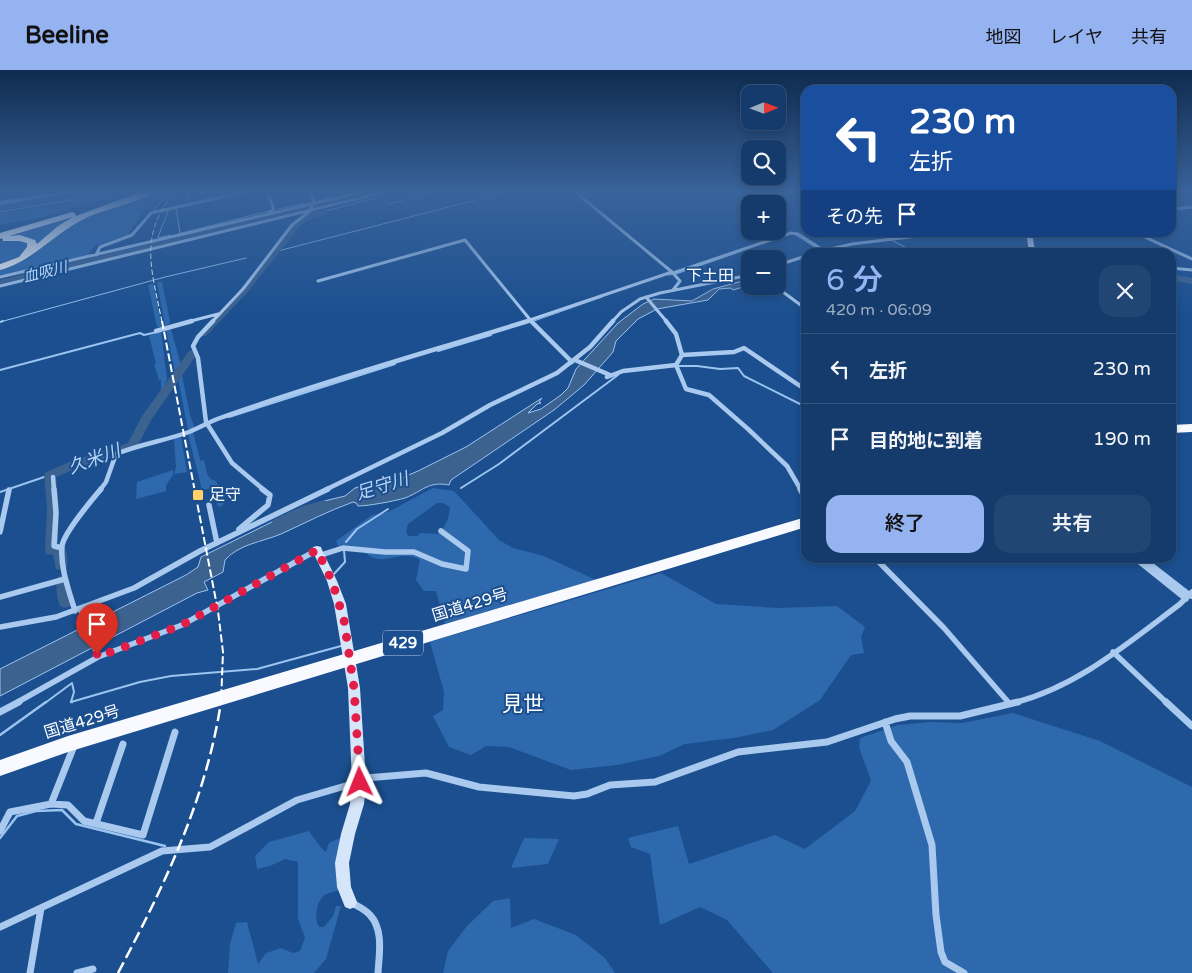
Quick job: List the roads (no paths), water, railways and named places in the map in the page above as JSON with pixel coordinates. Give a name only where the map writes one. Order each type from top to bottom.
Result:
[{"type":"highway","points":[[0,236],[13,232]]},
{"type":"highway","points":[[0,266],[28,256],[55,232]]},
{"type":"highway","points":[[0,236],[24,239],[30,241],[32,246],[24,256],[0,266]]},
{"type":"highway","points":[[1176,429],[1192,428]]},
{"type":"highway","name":"国道429号","points":[[0,768],[76,742],[801,524]]},
{"type":"main road","points":[[319,553],[340,604],[351,659],[357,718],[360,782],[357,804],[342,863],[344,887],[350,902]]},
{"type":"street","points":[[96,254],[100,247],[123,240],[135,232]]},
{"type":"street","points":[[0,277],[194,232]]},
{"type":"street","points":[[0,286],[222,232]]},
{"type":"street","points":[[233,534],[268,505],[270,495],[232,463],[207,424],[198,358],[193,346],[198,337],[243,289],[287,232]]},
{"type":"street","points":[[625,232],[680,281],[673,290]]},
{"type":"street","points":[[98,656],[65,579],[62,548],[78,518],[106,482],[116,454],[138,445],[153,443],[318,386],[533,321],[735,253],[751,244],[790,233],[801,236]]},
{"type":"street","points":[[803,237],[820,248]]},
{"type":"street","points":[[833,248],[909,237]]},
{"type":"street","points":[[1145,237],[1169,248]]},
{"type":"street","points":[[318,281],[465,240],[502,288],[533,321],[545,338],[575,361],[608,375],[623,371],[676,366]]},
{"type":"street","points":[[1176,251],[1192,259]]},
{"type":"street","points":[[1184,255],[1192,253]]},
{"type":"street","points":[[786,263],[801,258]]},
{"type":"street","points":[[59,264],[59,271]]},
{"type":"street","points":[[1176,268],[1192,270]]},
{"type":"street","points":[[0,627],[46,620],[79,611],[134,588],[233,534],[442,433],[490,405],[551,377],[575,361],[621,312],[646,298],[673,290],[741,277]]},
{"type":"street","points":[[786,294],[801,305]]},
{"type":"street","points":[[646,298],[676,334],[682,355],[676,366]]},
{"type":"street","points":[[156,331],[220,313]]},
{"type":"street","points":[[682,355],[734,352],[744,348],[801,387]]},
{"type":"street","points":[[676,366],[686,389],[709,394],[787,466],[801,490]]},
{"type":"street","points":[[53,477],[56,514],[54,546],[62,548]]},
{"type":"street","points":[[0,532],[9,490]]},
{"type":"street","points":[[209,505],[217,543]]},
{"type":"street","points":[[0,712],[98,656],[182,625],[319,553],[343,548],[385,552],[414,552],[442,564],[466,569],[468,551],[441,532]]},
{"type":"street","points":[[880,563],[943,624],[961,648],[1009,703]]},
{"type":"street","points":[[1142,563],[1189,596]]},
{"type":"street","points":[[1148,563],[1189,596]]},
{"type":"street","points":[[0,597],[65,579]]},
{"type":"street","points":[[0,927],[162,851],[210,847],[297,800],[333,788],[360,782],[366,778],[426,773],[479,787],[574,796],[587,794],[610,785],[655,782],[738,752],[827,742],[866,727],[910,716],[960,716],[994,709],[1009,703],[1022,702],[1037,697],[1084,674],[1189,596]]},
{"type":"street","points":[[1113,652],[1192,726]]},
{"type":"street","points":[[885,722],[891,741],[907,762],[932,845],[936,915],[941,952],[945,962],[964,973]]},
{"type":"street","points":[[0,831],[10,812],[52,804],[68,805],[84,821],[143,835],[175,732]]},
{"type":"street","points":[[52,804],[76,742]]},
{"type":"street","points":[[96,823],[123,744]]},
{"type":"street","points":[[350,902],[371,916],[376,922],[378,930],[378,973]]},
{"type":"street","points":[[30,973],[41,908]]},
{"type":"street","points":[[77,973],[92,970]]},
{"type":"water","points":[[741,281],[741,288],[733,290],[731,288],[719,289],[708,300],[657,309],[638,319],[616,341],[613,352],[584,385],[554,410],[451,480],[449,485],[436,484],[405,498],[382,503],[358,506],[353,502],[281,534],[237,550],[225,560],[223,572],[204,582],[208,590],[197,593],[0,696],[0,669],[186,575],[198,567],[201,557],[290,513],[292,513],[292,517],[300,515],[320,502],[345,496],[355,488],[369,484],[371,486],[385,485],[418,471],[466,447],[542,398],[539,402],[541,403],[537,404],[528,413],[541,409],[568,388],[576,369],[618,323],[643,304],[654,299],[692,301],[713,289]]},
{"type":"waterway","points":[[158,237],[160,232]]},
{"type":"waterway","points":[[178,234],[185,232]]},
{"type":"waterway","name":"血吸川","points":[[0,283],[209,232]]},
{"type":"waterway","name":"久米川","points":[[203,334],[243,292],[291,232]]},
{"type":"waterway","points":[[274,252],[351,232]]},
{"type":"waterway","points":[[158,238],[171,235]]},
{"type":"waterway","points":[[796,235],[816,248]]},
{"type":"waterway","points":[[893,241],[907,248]]},
{"type":"waterway","points":[[668,275],[676,274],[741,251]]},
{"type":"waterway","points":[[3,321],[0,322],[165,277],[246,258]]},
{"type":"waterway","name":"足守川","points":[[1176,278],[1192,281]]},
{"type":"waterway","points":[[534,321],[602,297]]},
{"type":"waterway","points":[[0,370],[140,333],[144,335],[157,332]]},
{"type":"waterway","points":[[438,351],[491,335]]},
{"type":"waterway","name":"久米川","points":[[61,565],[59,550],[51,550],[53,507],[50,475],[76,464],[132,446],[146,419],[193,353]]},
{"type":"waterway","points":[[229,417],[395,364]]},
{"type":"waterway","points":[[677,366],[720,369],[738,368],[744,376],[801,404]]},
{"type":"waterway","points":[[461,488],[499,464],[618,375]]},
{"type":"waterway","points":[[0,492],[50,475]]},
{"type":"waterway","name":"足守川","points":[[278,522],[307,509],[324,505]]},
{"type":"waterway","points":[[346,542],[357,529],[388,509]]},
{"type":"waterway","points":[[333,575],[345,562],[344,550]]},
{"type":"waterway","name":"久米川","points":[[63,581],[65,602]]},
{"type":"waterway","points":[[71,702],[140,682],[171,676],[257,669],[341,646]]},
{"type":"waterway","points":[[45,703],[72,683],[74,692],[71,702]]},
{"type":"waterway","points":[[0,735],[46,702]]},
{"type":"waterway","points":[[0,838],[17,816],[36,811],[62,810],[76,824],[165,846]]},
{"type":"railway","points":[[153,232],[151,253],[152,269],[162,322]]},
{"type":"railway","points":[[162,321],[218,611],[223,652],[221,703]]},
{"type":"railway","points":[[118,973],[167,875],[194,808],[214,738],[221,702]]},
{"type":"place","name":"足守","points":[[198,495]]},
{"type":"district","name":"下土田","points":[[710,276]]},
{"type":"district","name":"見世","points":[[523,704]]}]
